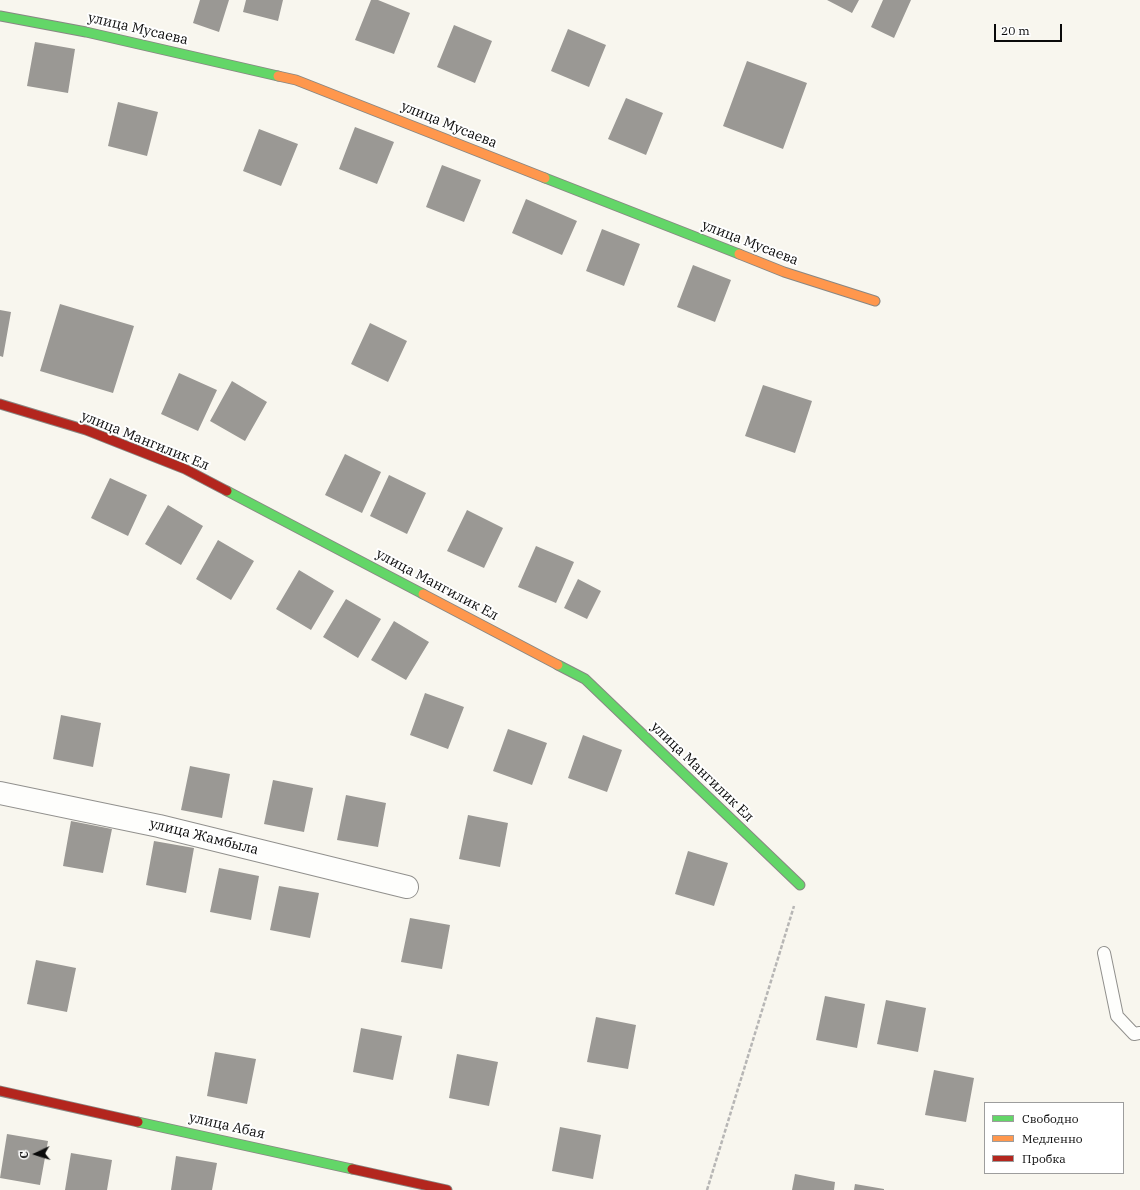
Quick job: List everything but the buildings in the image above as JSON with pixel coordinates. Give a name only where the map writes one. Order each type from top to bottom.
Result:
[{"type":"street","name":"улица Мусаева","points":[[0,16],[86,32],[296,80],[784,272],[875,301]]},
{"type":"street","name":"улица Мангилик Ел","points":[[0,404],[86,430],[185,469],[585,679],[800,885]]},
{"type":"street","name":"улица Жамбыла","points":[[0,793],[159,826],[407,887]]},
{"type":"street","name":"улица Абая","points":[[0,1091],[447,1190]]},
{"type":"lane","points":[[1104,954],[1117,1016],[1134,1034],[1140,1033]]},
{"type":"path","points":[[707,1190],[800,885]]},
{"type":"traffic: fast","points":[[0,16],[86,32],[278,76]]},
{"type":"traffic: fast","points":[[545,178],[739,254]]},
{"type":"traffic: fast","points":[[227,491],[423,594]]},
{"type":"traffic: fast","points":[[558,665],[585,679],[800,885]]},
{"type":"traffic: fast","points":[[138,1122],[352,1169]]},
{"type":"traffic: slow","points":[[278,76],[296,80],[545,178]]},
{"type":"traffic: slow","points":[[739,254],[784,272],[875,301]]},
{"type":"traffic: slow","points":[[423,594],[558,665]]},
{"type":"traffic: jam","points":[[0,404],[86,430],[185,469],[227,491]]},
{"type":"traffic: jam","points":[[0,1091],[138,1122]]},
{"type":"traffic: jam","points":[[352,1169],[447,1190]]}]
